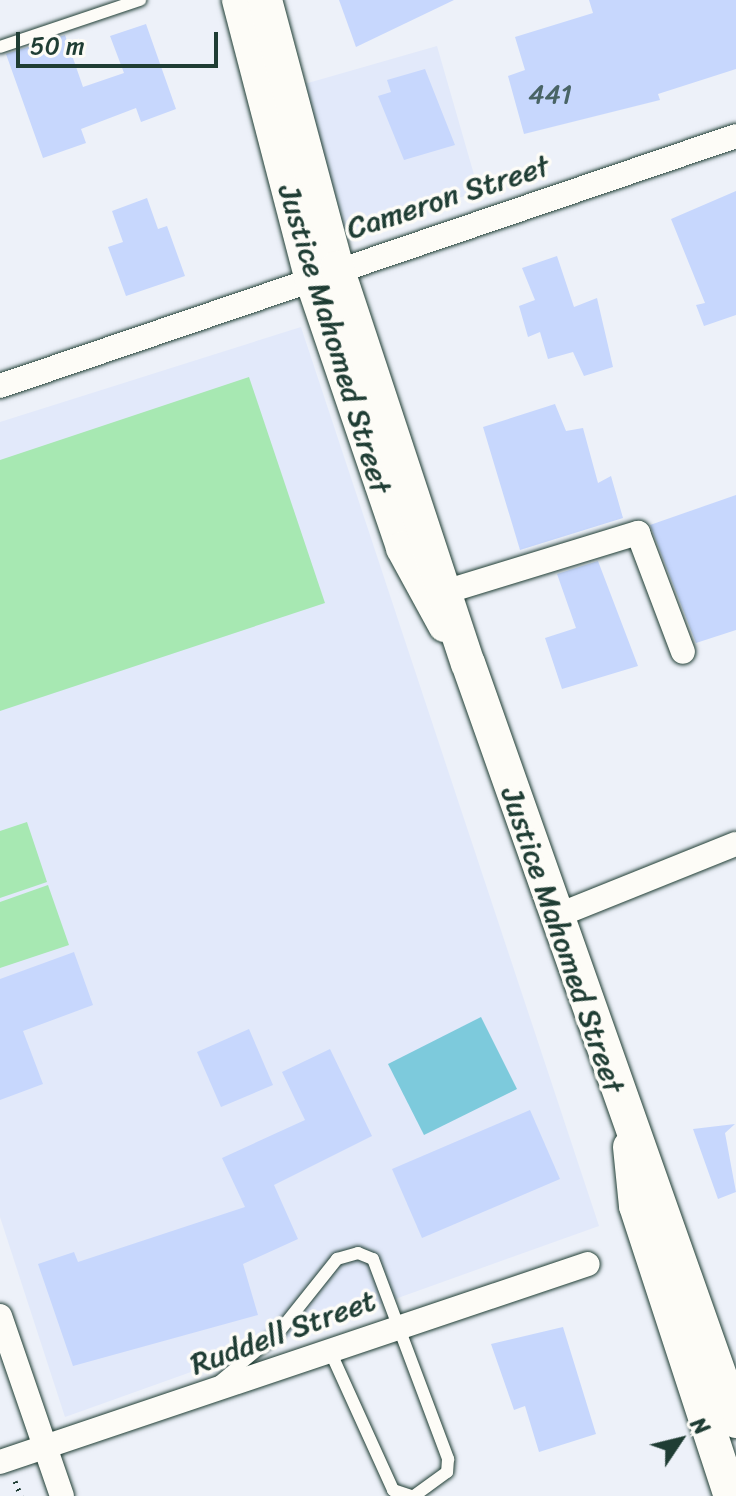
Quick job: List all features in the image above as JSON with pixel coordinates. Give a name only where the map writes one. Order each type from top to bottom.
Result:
[{"type":"main road","name":"Justice Mahomed Street","points":[[239,0],[324,273],[403,548],[468,663]]},
{"type":"main road","name":"Justice Mahomed Street","points":[[265,0],[324,273],[448,591],[468,663],[554,917],[628,1126],[656,1181],[736,1421]]},
{"type":"main road","name":"Justice Mahomed Street","points":[[628,1126],[636,1206],[731,1496]]},
{"type":"street","name":"Cameron Street","points":[[0,386],[324,273],[736,136]]},
{"type":"street","points":[[448,591],[638,533],[683,652]]},
{"type":"street","points":[[554,917],[736,844]]},
{"type":"street","name":"Ruddell Street","points":[[0,1462],[204,1395],[398,1325],[588,1264]]},
{"type":"street","points":[[0,1316],[62,1496]]},
{"type":"lane","points":[[0,47],[140,0]]},
{"type":"lane","points":[[204,1395],[278,1333],[347,1255],[367,1255],[379,1267],[448,1459],[447,1472],[413,1496],[393,1490],[330,1351]]},
{"type":"shaded area","points":[[437,46],[479,192],[329,235],[287,89]]},
{"type":"shaded area","points":[[301,327],[599,1226],[65,1417],[0,1217],[0,422]]},
{"type":"green space","points":[[249,377],[325,603],[0,711],[0,460]]},
{"type":"green space","points":[[27,822],[47,882],[0,898],[0,831]]},
{"type":"green space","points":[[48,885],[69,945],[0,968],[0,902]]},
{"type":"water","points":[[481,1017],[517,1089],[424,1135],[388,1064]]},
{"type":"building","points":[[339,0],[454,0],[356,47]]},
{"type":"building","points":[[589,0],[736,0],[736,69],[658,94],[660,100],[524,134],[508,76],[525,70],[515,37],[593,13]]},
{"type":"building","points":[[146,24],[176,109],[141,122],[136,108],[81,129],[86,143],[43,158],[6,54],[65,35],[83,87],[124,73],[110,36]]},
{"type":"building","points":[[425,69],[455,145],[404,160],[378,96],[391,92],[387,80]]},
{"type":"building","points":[[736,191],[736,315],[704,326],[696,305],[705,303],[671,219]]},
{"type":"building","points":[[147,198],[158,229],[167,226],[185,276],[126,296],[108,247],[123,242],[112,211]]},
{"type":"building","points":[[557,256],[574,307],[597,298],[613,367],[584,376],[573,352],[548,359],[540,332],[528,337],[519,306],[535,300],[522,268]]},
{"type":"building","points":[[555,404],[566,431],[583,428],[598,483],[611,476],[623,518],[520,550],[483,427]]},
{"type":"building","points":[[736,495],[736,630],[696,643],[650,525]]},
{"type":"building","points":[[598,561],[638,666],[562,689],[545,638],[576,628],[557,574]]},
{"type":"building","points":[[74,952],[93,1005],[23,1031],[43,1084],[0,1100],[0,979]]},
{"type":"building","points":[[249,1029],[273,1085],[221,1107],[197,1052]]},
{"type":"building","points":[[330,1049],[372,1136],[274,1185],[298,1239],[243,1264],[258,1315],[73,1366],[38,1264],[74,1252],[78,1262],[245,1207],[222,1158],[305,1120],[282,1072]]},
{"type":"building","points":[[530,1110],[560,1179],[422,1238],[392,1169]]},
{"type":"building","points":[[735,1124],[725,1133],[736,1192],[718,1199],[693,1129]]},
{"type":"building","points":[[563,1327],[596,1434],[539,1452],[525,1406],[514,1410],[491,1344]]}]
